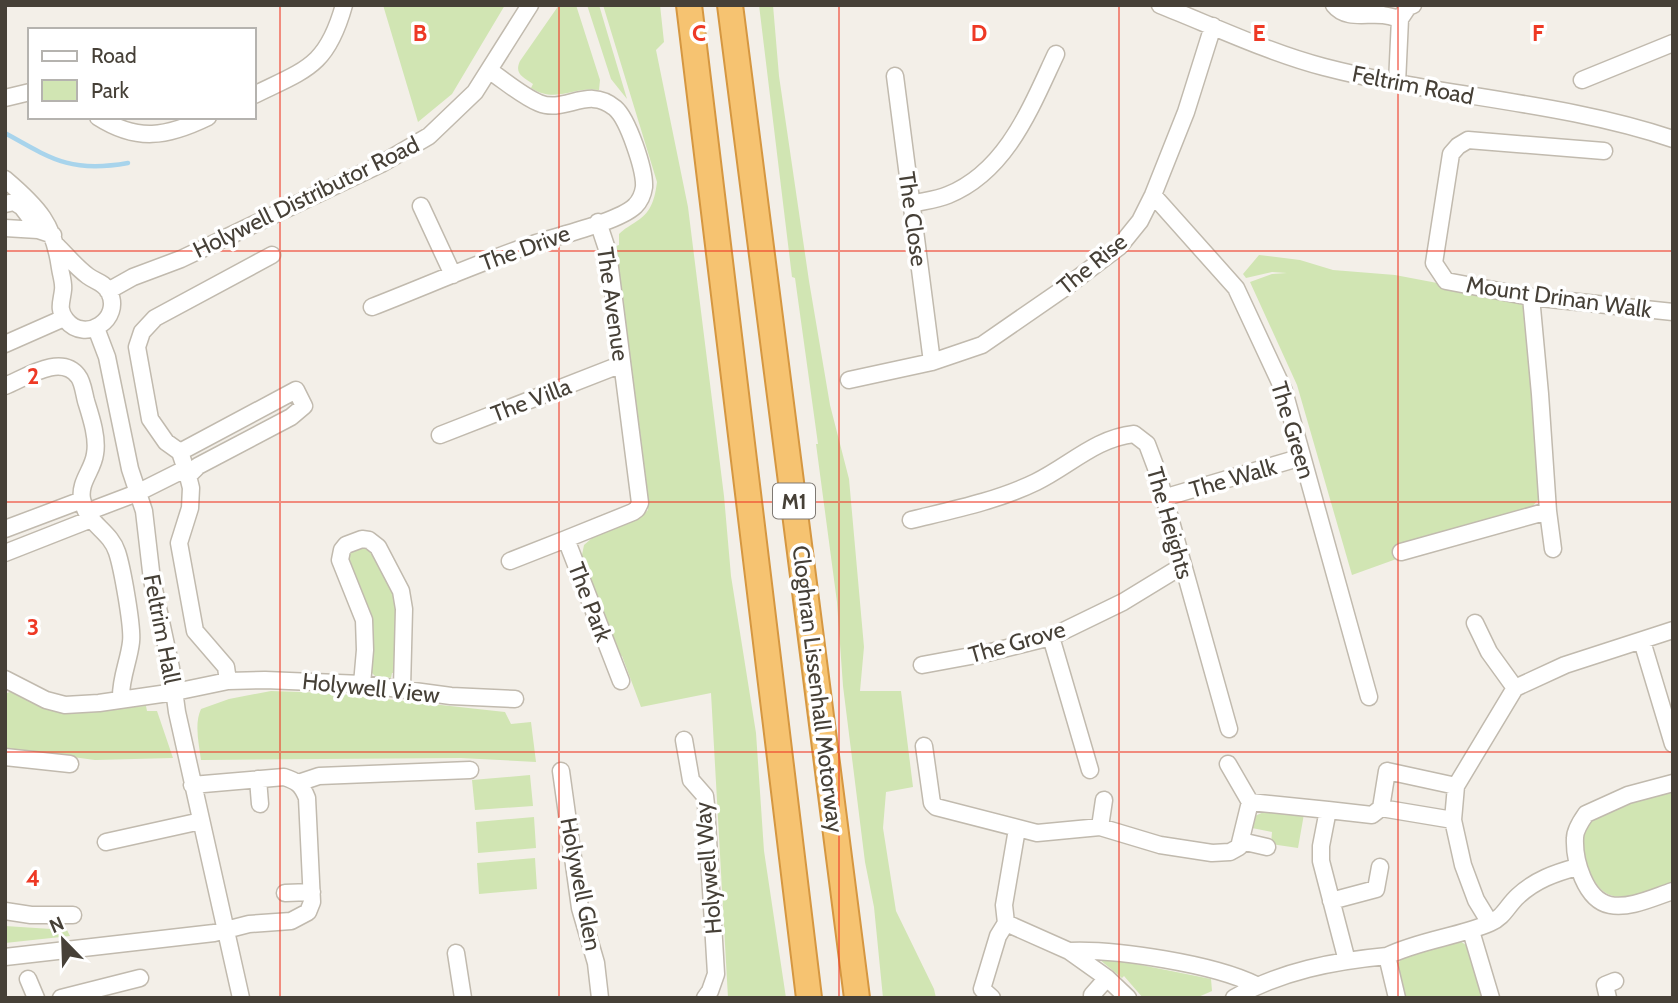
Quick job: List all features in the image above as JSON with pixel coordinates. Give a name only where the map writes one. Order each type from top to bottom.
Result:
[{"type":"highway","name":"Cloghran Lissenhall Motorway","points":[[689,5],[809,998]]},
{"type":"highway","name":"Cloghran Lissenhall Motorway","points":[[730,5],[857,998]]},
{"type":"street","points":[[256,94],[316,62],[329,45],[344,5]]},
{"type":"street","name":"Holywell Distributor Road","points":[[108,291],[133,277],[181,259],[381,164],[429,136],[475,92],[530,5]]},
{"type":"street","name":"Feltrim Road","points":[[1160,5],[1302,60],[1397,83],[1597,117],[1673,139]]},
{"type":"street","points":[[1334,5],[1347,14],[1380,10],[1400,19]]},
{"type":"street","points":[[1397,83],[1400,19],[1408,7],[1413,5]]},
{"type":"street","name":"The Rise","points":[[849,380],[932,362],[982,345],[1119,247],[1140,221],[1153,195],[1186,111],[1213,26]]},
{"type":"street","points":[[1582,80],[1673,43]]},
{"type":"street","points":[[911,204],[947,196],[974,181],[997,160],[1021,125],[1056,54]]},
{"type":"street","name":"The Avenue","points":[[490,71],[539,103],[559,105],[591,98],[607,103],[625,121],[642,173],[642,194],[634,207],[598,222],[608,251],[639,506],[628,514],[566,539]]},
{"type":"street","name":"The Close","points":[[895,76],[932,362]]},
{"type":"street","points":[[5,98],[28,92]]},
{"type":"street","points":[[101,119],[124,131],[154,135],[179,130],[204,119]]},
{"type":"street","name":"Mount Drinan Walk","points":[[1604,150],[1468,140],[1458,146],[1451,154],[1434,263],[1446,281],[1531,297],[1673,312]]},
{"type":"street","points":[[5,179],[40,212],[63,290],[60,305],[64,318],[78,329],[96,328],[107,319],[112,305],[108,291],[97,280],[89,278],[74,281],[63,290]]},
{"type":"street","name":"The Green","points":[[1153,195],[1227,276],[1244,301],[1284,391],[1369,697]]},
{"type":"street","points":[[5,204],[14,202],[22,207],[89,278]]},
{"type":"street","name":"The Drive","points":[[421,206],[453,275]]},
{"type":"street","name":"The Drive","points":[[372,307],[533,244],[598,222]]},
{"type":"street","points":[[5,228],[49,237]]},
{"type":"street","points":[[228,681],[226,667],[195,631],[179,543],[190,508],[191,488],[180,452],[166,442],[150,419],[137,346],[142,332],[155,318],[272,256]]},
{"type":"street","points":[[1531,297],[1553,549]]},
{"type":"street","points":[[5,344],[64,318]]},
{"type":"street","name":"Feltrim Hall","points":[[96,328],[107,358],[130,469],[145,518],[152,580],[192,785],[241,998]]},
{"type":"street","name":"The Villa","points":[[440,435],[622,364]]},
{"type":"street","points":[[5,386],[54,366],[68,366],[79,377],[96,452],[84,479],[86,510],[117,551],[132,632],[121,699]]},
{"type":"street","points":[[5,529],[86,510],[137,494],[187,473],[291,417],[304,406],[296,390],[180,452]]},
{"type":"street","name":"The Heights","points":[[911,520],[1006,494],[1036,482],[1094,447],[1119,436],[1134,434],[1147,444],[1156,468],[1229,729]]},
{"type":"street","name":"The Walk","points":[[1163,498],[1303,457]]},
{"type":"street","points":[[5,553],[86,510]]},
{"type":"street","points":[[1401,552],[1548,511]]},
{"type":"street","points":[[362,684],[364,620],[340,560],[346,545],[362,539],[369,540],[378,547],[396,580],[403,600],[401,688]]},
{"type":"street","name":"The Park","points":[[510,561],[566,539],[621,681]]},
{"type":"street","name":"The Grove","points":[[922,665],[1051,637],[1123,602],[1182,566]]},
{"type":"street","points":[[1475,623],[1489,652],[1515,688]]},
{"type":"street","points":[[1490,923],[1467,882],[1453,820],[1456,786],[1515,688],[1564,665],[1673,630]]},
{"type":"street","points":[[1051,637],[1090,770]]},
{"type":"street","points":[[1642,641],[1673,744]]},
{"type":"street","name":"Holywell View","points":[[5,680],[65,705],[174,692],[228,681],[285,680],[362,684],[451,696],[515,699]]},
{"type":"street","name":"Holywell Way","points":[[684,740],[691,780],[705,796],[706,805],[716,974],[705,998]]},
{"type":"street","points":[[925,746],[932,803],[936,807],[1037,833],[1100,827],[1160,845],[1212,853],[1230,852],[1239,847],[1250,802],[1228,764]]},
{"type":"street","points":[[5,757],[70,764]]},
{"type":"street","points":[[298,783],[319,776],[470,770]]},
{"type":"street","name":"Holywell Glen","points":[[561,771],[580,908],[596,963],[600,998]]},
{"type":"street","points":[[1250,802],[1372,815],[1381,808],[1387,771],[1456,786]]},
{"type":"street","points":[[5,957],[226,931],[249,924],[291,921],[308,912],[312,892],[307,798],[303,787],[284,777],[192,785]]},
{"type":"street","points":[[258,779],[260,804]]},
{"type":"street","points":[[1673,783],[1628,795],[1586,814],[1575,837],[1577,867],[1587,887],[1605,904],[1624,906],[1673,891]]},
{"type":"street","points":[[1100,827],[1104,800]]},
{"type":"street","points":[[1381,808],[1453,820]]},
{"type":"street","points":[[1328,810],[1321,861],[1347,961]]},
{"type":"street","points":[[106,842],[201,821]]},
{"type":"street","points":[[1017,829],[1003,905],[1012,925],[1069,951],[1107,978],[1128,998]]},
{"type":"street","points":[[1241,841],[1267,847]]},
{"type":"street","points":[[1331,901],[1376,889],[1380,867]]},
{"type":"street","points":[[1234,998],[1256,985],[1280,976],[1347,961],[1387,956],[1471,931],[1503,915],[1516,898],[1537,881],[1577,867]]},
{"type":"street","points":[[285,893],[312,892]]},
{"type":"street","points":[[5,911],[31,915],[73,915]]},
{"type":"street","points":[[992,998],[982,989],[998,936],[1012,925]]},
{"type":"street","points":[[1471,931],[1491,998]]},
{"type":"street","points":[[1069,951],[1087,950],[1159,959],[1240,977],[1256,985]]},
{"type":"street","points":[[456,953],[463,998]]},
{"type":"street","points":[[1387,956],[1397,998]]},
{"type":"street","points":[[61,998],[139,978]]},
{"type":"street","points":[[1092,995],[1107,978]]},
{"type":"street","points":[[29,979],[36,998]]},
{"type":"street","points":[[1608,998],[1605,985],[1615,981]]},
{"type":"green space","points":[[383,5],[505,5],[452,94],[418,122]]},
{"type":"green space","points":[[559,5],[576,5],[600,80],[599,90],[580,90],[557,95],[540,93],[531,88],[533,84],[519,72],[520,61]]},
{"type":"green space","points":[[587,5],[599,5],[627,99],[611,79]]},
{"type":"green space","points":[[603,5],[660,5],[664,42],[656,50],[688,207],[724,496],[731,576],[756,733],[764,851],[786,998],[728,998],[711,693],[641,707],[581,562],[584,545],[592,538],[639,518],[648,510],[616,246],[619,245],[619,234],[649,209],[657,182]]},
{"type":"green space","points":[[759,5],[773,5],[779,76],[809,281],[830,405],[849,479],[864,647],[860,691],[901,691],[913,787],[886,792],[883,828],[896,911],[936,998],[883,998],[874,907],[865,862],[843,686],[837,602],[818,444],[795,278],[792,277]]},
{"type":"green space","points":[[1259,255],[1300,260],[1333,270],[1395,275],[1511,297],[1524,306],[1529,319],[1542,495],[1532,507],[1400,543],[1402,557],[1352,575],[1297,385],[1250,282],[1272,274],[1287,273],[1272,272],[1246,278],[1243,274]]},
{"type":"green space","points":[[366,545],[379,561],[399,605],[395,673],[392,673],[391,678],[375,676],[371,672],[349,570],[347,553]]},
{"type":"green space","points":[[12,691],[74,711],[146,706],[147,711],[157,711],[173,758],[95,760],[5,748],[5,694]]},
{"type":"green space","points":[[271,691],[331,693],[505,712],[511,724],[531,722],[536,762],[461,758],[201,760],[197,728],[201,709],[229,699]]},
{"type":"green space","points":[[530,775],[533,806],[475,810],[472,780]]},
{"type":"green space","points":[[1673,788],[1673,884],[1630,896],[1608,894],[1599,887],[1585,857],[1583,834],[1588,821],[1614,806]]},
{"type":"green space","points":[[1268,810],[1304,814],[1298,848],[1271,844],[1272,832],[1252,828],[1255,816]]},
{"type":"green space","points":[[534,817],[536,848],[478,853],[476,822]]},
{"type":"green space","points":[[535,858],[537,889],[479,894],[477,863]]},
{"type":"green space","points":[[5,926],[67,930],[70,936],[5,943]]},
{"type":"green space","points":[[1460,941],[1469,947],[1482,998],[1405,998],[1397,965],[1401,959]]},
{"type":"green space","points":[[1101,957],[1211,979],[1212,991],[1196,998],[1143,998],[1124,976],[1122,978],[1100,960]]},
{"type":"waterway","points":[[5,133],[64,162],[92,166],[128,163]]}]
